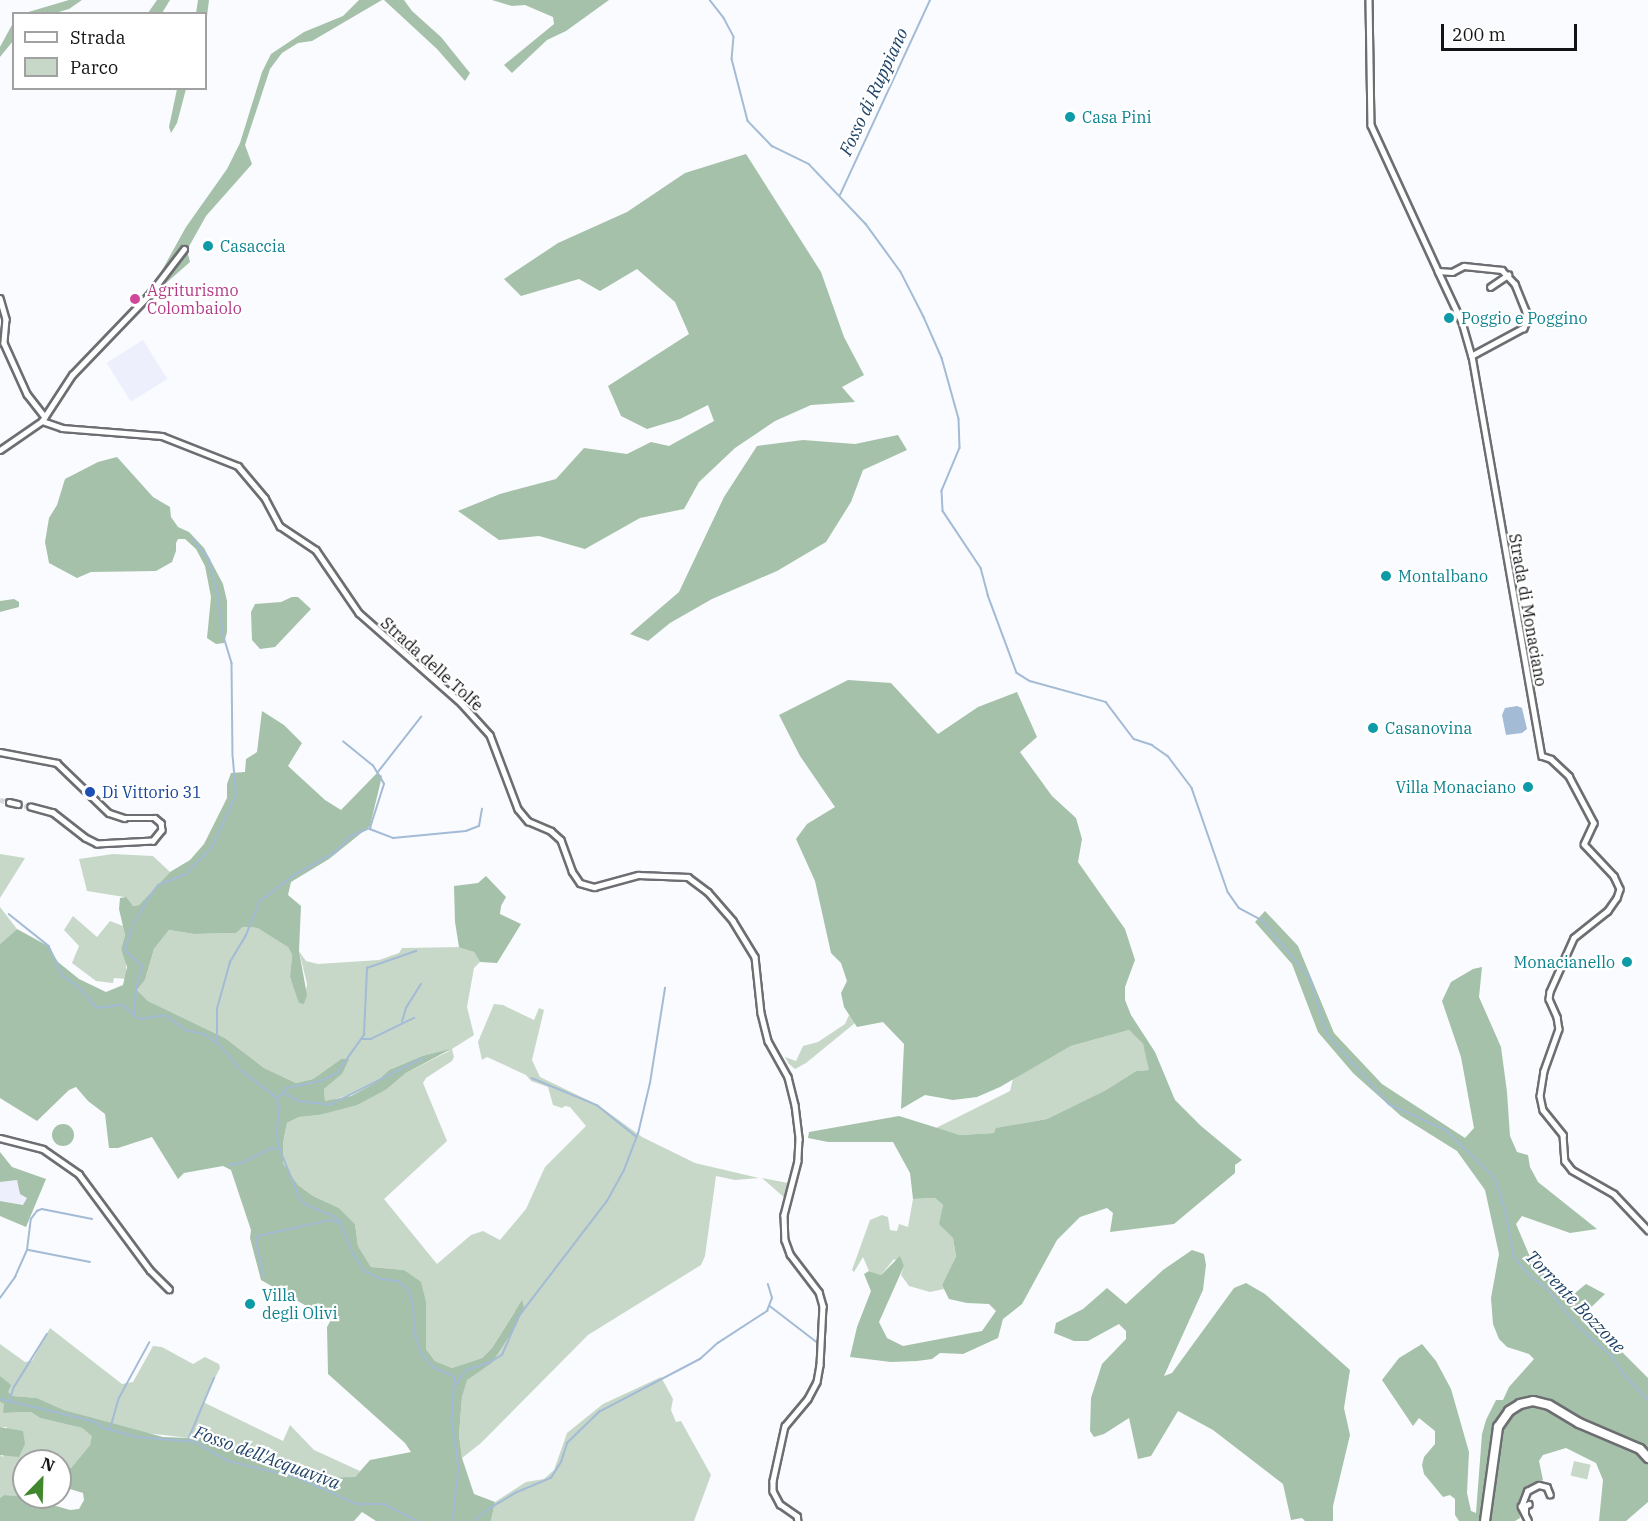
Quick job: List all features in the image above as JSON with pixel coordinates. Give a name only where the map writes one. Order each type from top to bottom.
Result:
[{"type":"main road","points":[[1485,1521],[1498,1427],[1509,1411],[1520,1404],[1533,1401],[1549,1405],[1576,1422],[1640,1449],[1648,1458]]},
{"type":"street","points":[[1369,0],[1371,125],[1438,271],[1462,322],[1472,356],[1526,325],[1522,297],[1508,274],[1502,270],[1464,266],[1452,272],[1438,271]]},
{"type":"street","points":[[0,450],[43,419],[72,375],[148,296],[184,249]]},
{"type":"street","points":[[1490,287],[1508,274]]},
{"type":"street","points":[[0,298],[6,319],[4,343],[27,394],[43,419]]},
{"type":"street","name":"Strada di Monaciano","points":[[1472,356],[1542,756],[1551,759],[1569,776],[1594,823],[1584,844],[1614,876],[1620,889],[1617,898],[1608,910],[1574,938],[1550,992],[1548,999],[1557,1017],[1559,1029],[1540,1085],[1541,1104],[1563,1136],[1565,1161],[1572,1170],[1614,1194],[1648,1230]]},
{"type":"street","name":"Strada delle Tolfe","points":[[43,419],[62,428],[162,436],[238,466],[265,498],[280,526],[316,550],[359,613],[461,703],[490,735],[518,809],[528,821],[559,837],[572,872],[580,883],[594,887],[644,874],[688,877],[708,892],[733,921],[755,957],[761,1013],[768,1041],[788,1077],[795,1105],[799,1139],[798,1161],[784,1215],[785,1240],[790,1254],[819,1292],[823,1306],[817,1382],[808,1399],[785,1426],[773,1481],[773,1491],[780,1504],[797,1516],[798,1521]]},
{"type":"street","points":[[0,752],[57,763],[109,813],[124,818],[155,818],[163,828],[158,839],[153,842],[97,844],[85,838],[53,813],[31,807]]},
{"type":"street","points":[[9,802],[18,804]]},
{"type":"street","points":[[0,1138],[43,1149],[79,1174],[150,1270],[169,1289]]},
{"type":"street","points":[[1528,1521],[1521,1507],[1527,1491],[1539,1485],[1546,1487],[1550,1494]]},
{"type":"street","points":[[1528,1521],[1524,1508],[1529,1504]]},
{"type":"shaded area","points":[[143,340],[167,379],[131,402],[107,363]]},
{"type":"shaded area","points":[[17,1180],[27,1198],[24,1205],[0,1201],[0,1182]]},
{"type":"green space","points":[[69,0],[82,0],[69,9],[58,12],[28,12]]},
{"type":"green space","points":[[157,0],[170,0],[163,12],[149,12]]},
{"type":"green space","points":[[198,0],[209,0],[207,16],[207,12],[196,12]]},
{"type":"green space","points":[[359,0],[382,0],[312,41],[298,43],[282,53],[270,69],[245,145],[252,164],[206,216],[187,250],[190,262],[165,284],[161,272],[186,227],[227,169],[240,143],[262,72],[271,54],[304,32],[343,16]]},
{"type":"green space","points":[[384,0],[404,0],[412,11],[441,37],[470,73],[465,81],[437,49]]},
{"type":"green space","points":[[492,0],[609,0],[566,31],[547,40],[512,73],[504,65],[554,24],[553,17],[525,5],[512,6]]},
{"type":"green space","points":[[12,25],[12,42],[0,57],[0,47]]},
{"type":"green space","points":[[177,90],[186,90],[177,123],[171,133],[169,127]]},
{"type":"green space","points":[[746,154],[821,272],[844,337],[864,375],[842,387],[855,402],[811,405],[775,421],[735,448],[699,482],[684,509],[640,518],[585,549],[539,536],[499,540],[458,511],[500,494],[556,479],[584,448],[627,454],[651,442],[669,446],[714,421],[708,405],[680,419],[647,429],[621,416],[608,386],[689,334],[675,302],[637,269],[600,291],[579,279],[521,296],[504,279],[558,243],[627,212],[685,173]]},
{"type":"green space","points":[[898,435],[907,450],[863,470],[851,502],[826,542],[777,571],[712,599],[670,623],[648,641],[630,634],[679,592],[724,497],[757,446],[803,440],[855,444]]},
{"type":"green space","points":[[117,457],[153,497],[170,507],[171,517],[178,527],[189,532],[204,548],[223,584],[227,601],[227,632],[224,643],[216,644],[207,638],[211,597],[205,566],[196,549],[185,539],[178,539],[172,562],[156,571],[91,572],[77,578],[49,563],[45,542],[49,518],[57,505],[65,479],[98,462]]},
{"type":"green space","points":[[298,597],[311,609],[275,647],[260,649],[252,640],[251,612],[255,604],[281,602]]},
{"type":"green space","points":[[14,599],[19,602],[19,607],[0,612],[0,601]]},
{"type":"green space","points":[[848,680],[891,683],[938,734],[978,707],[1017,692],[1037,737],[1020,752],[1052,796],[1076,818],[1082,839],[1078,862],[1125,929],[1135,960],[1125,987],[1125,1000],[1131,1015],[1155,1052],[1175,1100],[1201,1126],[1242,1160],[1235,1165],[1235,1173],[1174,1224],[1110,1232],[1113,1213],[1107,1208],[1080,1217],[1057,1240],[1022,1304],[1003,1319],[998,1338],[963,1354],[940,1353],[932,1359],[917,1361],[891,1362],[850,1357],[857,1327],[871,1291],[864,1274],[869,1271],[881,1275],[900,1256],[904,1266],[879,1322],[887,1338],[903,1346],[982,1331],[996,1311],[989,1304],[949,1299],[942,1285],[956,1257],[953,1238],[939,1224],[943,1205],[935,1198],[913,1199],[910,1173],[893,1142],[828,1142],[808,1138],[809,1132],[899,1116],[960,1135],[994,1133],[996,1128],[1047,1119],[1106,1090],[1136,1071],[1149,1070],[1143,1044],[1129,1030],[1071,1046],[1000,1087],[977,1097],[953,1100],[925,1095],[901,1109],[904,1044],[883,1022],[857,1027],[844,1007],[841,993],[847,981],[841,963],[831,953],[815,881],[796,839],[807,824],[835,807],[800,756],[779,715]]},
{"type":"green space","points":[[262,711],[284,725],[302,743],[288,766],[325,800],[341,810],[377,773],[382,776],[370,826],[329,859],[291,882],[288,895],[301,906],[299,951],[307,995],[304,1004],[299,1003],[290,977],[292,955],[288,947],[258,928],[243,927],[236,933],[194,934],[169,930],[154,949],[145,980],[137,990],[148,1001],[225,1038],[264,1068],[296,1083],[313,1079],[341,1059],[349,1059],[342,1074],[324,1089],[325,1101],[351,1096],[375,1083],[389,1070],[422,1056],[451,1049],[406,1073],[387,1089],[357,1105],[319,1115],[299,1117],[287,1123],[283,1143],[283,1163],[298,1185],[313,1196],[339,1208],[355,1224],[358,1246],[371,1267],[404,1270],[421,1282],[426,1302],[426,1349],[435,1361],[452,1368],[482,1358],[492,1348],[522,1300],[524,1307],[516,1326],[492,1363],[467,1380],[462,1397],[459,1435],[462,1458],[474,1494],[495,1502],[491,1521],[376,1521],[362,1512],[354,1521],[0,1521],[0,1498],[4,1495],[12,1495],[12,1509],[79,1509],[84,1500],[83,1493],[72,1490],[72,1467],[90,1445],[92,1436],[82,1428],[40,1418],[31,1412],[3,1413],[4,1404],[0,1402],[0,1376],[11,1385],[8,1392],[13,1396],[37,1398],[64,1410],[163,1437],[190,1438],[193,1434],[249,1456],[328,1478],[355,1477],[370,1460],[411,1452],[405,1443],[328,1374],[327,1327],[331,1320],[261,1280],[250,1238],[251,1230],[231,1170],[223,1166],[184,1173],[178,1179],[152,1137],[118,1148],[109,1148],[105,1114],[88,1101],[76,1087],[69,1090],[37,1121],[0,1098],[0,944],[17,929],[48,946],[58,962],[79,979],[106,992],[123,985],[127,967],[121,949],[125,935],[119,909],[120,898],[126,897],[133,906],[139,905],[170,872],[190,860],[204,844],[227,798],[227,784],[231,773],[245,772],[246,759],[257,752]]},
{"type":"green space","points":[[0,854],[25,858],[0,898]]},
{"type":"green space","points":[[113,854],[153,856],[170,872],[139,905],[133,906],[124,897],[87,891],[79,859]]},
{"type":"green space","points":[[486,876],[506,897],[500,914],[521,924],[497,963],[480,962],[474,952],[459,947],[455,922],[454,886],[478,883]]},
{"type":"green space","points":[[0,907],[17,929],[0,944]]},
{"type":"green space","points":[[1265,911],[1298,946],[1334,1033],[1382,1084],[1465,1138],[1474,1128],[1461,1057],[1442,1001],[1451,982],[1473,969],[1482,967],[1479,997],[1501,1047],[1510,1136],[1517,1152],[1528,1155],[1530,1167],[1538,1182],[1597,1229],[1570,1233],[1522,1216],[1516,1224],[1530,1257],[1559,1291],[1569,1298],[1586,1284],[1605,1294],[1584,1314],[1648,1378],[1648,1502],[1626,1521],[1599,1521],[1603,1480],[1596,1463],[1566,1448],[1543,1455],[1539,1461],[1543,1480],[1530,1485],[1521,1494],[1518,1504],[1520,1518],[1515,1521],[1459,1521],[1455,1515],[1455,1499],[1450,1495],[1443,1497],[1424,1474],[1422,1465],[1424,1457],[1435,1444],[1435,1431],[1419,1418],[1413,1426],[1382,1380],[1399,1358],[1422,1344],[1436,1361],[1451,1389],[1469,1452],[1467,1493],[1471,1511],[1476,1513],[1482,1434],[1486,1420],[1496,1400],[1503,1400],[1509,1387],[1534,1359],[1529,1354],[1507,1347],[1499,1339],[1493,1324],[1491,1298],[1499,1254],[1485,1190],[1457,1151],[1401,1116],[1353,1073],[1318,1032],[1292,964],[1255,922]]},
{"type":"green space","points":[[73,916],[97,937],[110,921],[123,926],[125,935],[121,949],[126,962],[126,979],[114,978],[113,983],[96,981],[72,963],[79,946],[64,930]]},
{"type":"green space","points":[[243,927],[258,928],[270,933],[288,947],[292,955],[290,978],[304,1004],[307,984],[299,951],[306,961],[318,964],[379,960],[399,953],[402,948],[462,947],[474,952],[480,962],[474,968],[467,1007],[474,1035],[452,1049],[454,1057],[452,1061],[426,1078],[423,1083],[447,1141],[384,1199],[437,1264],[471,1235],[483,1231],[500,1240],[526,1209],[545,1167],[586,1126],[570,1107],[562,1108],[553,1105],[548,1087],[531,1081],[526,1075],[487,1057],[482,1060],[478,1042],[494,1004],[503,1005],[534,1020],[539,1008],[544,1010],[532,1060],[540,1077],[598,1105],[642,1137],[695,1163],[759,1178],[735,1180],[716,1176],[705,1256],[701,1265],[588,1335],[481,1443],[462,1458],[459,1435],[462,1397],[466,1380],[492,1363],[516,1326],[515,1311],[492,1348],[482,1358],[452,1368],[435,1361],[426,1349],[426,1302],[404,1270],[371,1267],[358,1246],[355,1224],[339,1208],[313,1196],[298,1185],[283,1163],[283,1143],[287,1123],[299,1117],[319,1115],[387,1089],[406,1073],[451,1050],[422,1056],[389,1070],[375,1083],[353,1094],[325,1102],[324,1089],[342,1074],[341,1059],[313,1079],[296,1083],[264,1068],[225,1038],[148,1001],[137,990],[145,980],[154,949],[169,930],[194,934],[236,933]]},
{"type":"green space","points":[[849,1015],[855,1023],[806,1063],[795,1069],[789,1064],[785,1057],[796,1061],[803,1046],[818,1042],[845,1024]]},
{"type":"green space","points":[[1129,1030],[1143,1044],[1150,1070],[1136,1071],[1106,1090],[1047,1119],[997,1128],[994,1133],[960,1135],[936,1128],[1010,1091],[1013,1079],[1071,1046]]},
{"type":"green space","points":[[63,1124],[71,1127],[74,1135],[71,1143],[63,1146],[55,1143],[52,1135],[55,1127]]},
{"type":"green space","points":[[0,1152],[12,1167],[46,1179],[26,1227],[0,1216],[0,1201],[23,1205],[27,1198],[20,1194],[17,1180],[0,1182]]},
{"type":"green space","points":[[794,1170],[786,1199],[762,1178],[788,1183]]},
{"type":"green space","points":[[935,1198],[943,1205],[940,1224],[953,1238],[956,1258],[942,1285],[944,1289],[930,1292],[909,1286],[901,1275],[904,1266],[894,1259],[881,1275],[869,1271],[863,1257],[854,1272],[852,1270],[870,1220],[882,1215],[888,1217],[890,1230],[897,1231],[899,1224],[908,1227],[913,1199]]},
{"type":"green space","points":[[1192,1250],[1204,1254],[1206,1265],[1203,1290],[1164,1376],[1172,1373],[1234,1288],[1246,1283],[1265,1294],[1350,1370],[1344,1408],[1350,1435],[1333,1506],[1333,1521],[1305,1521],[1302,1518],[1291,1520],[1283,1484],[1213,1430],[1178,1411],[1151,1456],[1138,1459],[1129,1418],[1104,1434],[1094,1437],[1090,1431],[1091,1398],[1102,1364],[1126,1339],[1126,1331],[1119,1324],[1088,1341],[1074,1341],[1054,1333],[1056,1323],[1083,1309],[1107,1288],[1126,1304],[1163,1270]]},
{"type":"green space","points":[[50,1328],[122,1384],[133,1382],[153,1346],[162,1347],[193,1364],[205,1357],[219,1364],[220,1368],[203,1402],[283,1441],[290,1425],[314,1450],[360,1471],[355,1477],[346,1479],[302,1473],[249,1456],[193,1434],[190,1438],[145,1433],[64,1410],[37,1398],[13,1396],[8,1392],[0,1376],[0,1344],[25,1362],[32,1361]]},
{"type":"green space","points":[[661,1377],[673,1399],[671,1410],[676,1422],[681,1421],[711,1475],[694,1521],[491,1521],[495,1502],[526,1482],[544,1479],[554,1470],[567,1433],[603,1404]]},
{"type":"green space","points":[[0,1402],[4,1404],[4,1413],[31,1412],[40,1418],[82,1428],[93,1436],[90,1445],[72,1467],[72,1449],[12,1449],[12,1495],[4,1495],[0,1498],[0,1455],[3,1457],[7,1427],[0,1427]]},
{"type":"green space","points":[[0,1427],[23,1431],[25,1444],[23,1449],[12,1449],[12,1456],[0,1455]]},
{"type":"green space","points":[[1574,1461],[1591,1465],[1587,1479],[1571,1476]]},
{"type":"water","points":[[1517,706],[1522,708],[1527,729],[1522,733],[1506,735],[1502,715],[1505,708]]},
{"type":"waterway","name":"Torrente Bozzone","points":[[710,0],[724,18],[734,37],[732,59],[748,121],[772,146],[809,164],[866,224],[901,272],[924,317],[942,358],[959,419],[960,448],[942,491],[943,511],[981,568],[988,595],[1017,673],[1030,681],[1106,702],[1134,739],[1152,745],[1168,756],[1192,788],[1228,892],[1239,908],[1262,920],[1310,978],[1328,1035],[1389,1104],[1446,1130],[1495,1178],[1506,1212],[1514,1257],[1532,1278],[1545,1286],[1580,1328],[1612,1356],[1626,1377],[1648,1400]]},
{"type":"waterway","name":"Fosso di Ruppiano","points":[[840,195],[930,0]]},
{"type":"waterway","points":[[193,539],[209,559],[218,593],[224,637],[232,663],[233,756]]},
{"type":"waterway","points":[[378,772],[421,717]]},
{"type":"waterway","points":[[217,1041],[217,1009],[230,962],[246,935],[260,901],[293,876],[334,853],[351,836],[370,828],[384,784],[373,766],[343,742]]},
{"type":"waterway","points":[[133,926],[158,885],[186,874],[212,847],[236,795],[233,758]]},
{"type":"waterway","points":[[370,829],[393,838],[466,831],[479,826],[482,809]]},
{"type":"waterway","points":[[9,914],[49,946],[63,976],[78,986],[97,1008],[123,1005],[139,1019],[166,1015],[185,1030],[206,1035],[219,1044],[241,1070],[276,1097],[280,1110],[277,1134],[280,1149],[300,1198],[305,1204],[340,1221],[353,1253],[365,1271],[381,1279],[398,1281],[408,1289],[413,1303],[416,1337],[421,1352],[433,1367],[455,1377],[452,1419],[459,1468],[453,1521]]},
{"type":"waterway","points":[[132,929],[125,950],[143,966],[137,987],[134,1014]]},
{"type":"waterway","points":[[277,1098],[287,1088],[321,1081],[337,1073],[364,1035],[367,968],[416,951]]},
{"type":"waterway","points":[[402,1022],[406,1008],[421,984]]},
{"type":"waterway","points":[[456,1384],[466,1370],[489,1363],[502,1355],[519,1316],[607,1201],[624,1170],[638,1134],[650,1083],[665,988]]},
{"type":"waterway","points":[[362,1039],[371,1039],[414,1018]]},
{"type":"waterway","points":[[284,1093],[299,1101],[330,1105],[423,1058]]},
{"type":"waterway","points":[[532,1078],[597,1105],[637,1137]]},
{"type":"waterway","points":[[228,1165],[242,1163],[271,1148],[280,1149]]},
{"type":"waterway","points":[[0,1298],[15,1277],[27,1250],[31,1219],[37,1211],[42,1209],[92,1219]]},
{"type":"waterway","points":[[264,1277],[256,1242],[258,1236],[330,1220],[341,1223]]},
{"type":"waterway","points":[[29,1250],[90,1262]]},
{"type":"waterway","points":[[474,1521],[515,1493],[551,1478],[561,1462],[567,1443],[599,1412],[700,1359],[718,1343],[767,1311],[772,1298],[768,1285]]},
{"type":"waterway","points":[[770,1306],[817,1342]]},
{"type":"waterway","points":[[9,1402],[14,1387],[47,1334]]},
{"type":"waterway","points":[[110,1429],[119,1398],[149,1343]]},
{"type":"waterway","points":[[188,1440],[214,1378]]},
{"type":"waterway","name":"Fosso dell'Acquaviva","points":[[0,1399],[93,1421],[104,1428],[138,1437],[195,1442],[228,1461],[299,1478],[357,1504],[384,1504],[417,1521]]},
{"type":"tunnel","points":[[0,800],[9,802]]},
{"type":"tunnel","points":[[18,804],[31,807]]},
{"type":"place","name":"Casa Pini","points":[[1070,117]]},
{"type":"place","name":"Casaccia","points":[[208,246]]},
{"type":"place","name":"Agriturismo Colombaiolo","points":[[135,299]]},
{"type":"place","name":"Poggio e Poggino","points":[[1449,318]]},
{"type":"place","name":"Montalbano","points":[[1386,576]]},
{"type":"place","name":"Casanovina","points":[[1373,728]]},
{"type":"place","name":"Villa Monaciano","points":[[1528,787]]},
{"type":"place","name":"Di Vittorio 31","points":[[90,792]]},
{"type":"place","name":"Monacianello","points":[[1627,962]]},
{"type":"place","name":"Villa degli Olivi","points":[[250,1304]]}]
